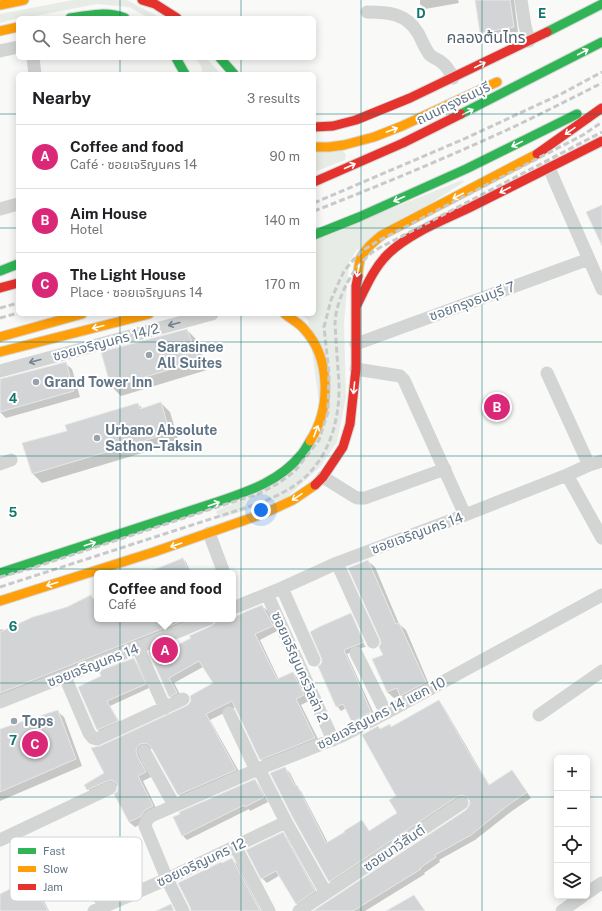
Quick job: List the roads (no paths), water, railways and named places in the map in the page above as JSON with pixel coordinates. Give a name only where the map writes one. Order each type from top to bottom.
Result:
[{"type":"main road","points":[[0,4],[24,0]]},
{"type":"main road","points":[[142,0],[155,4],[174,16]]},
{"type":"main road","name":"ถนนกรุงธนบุรี","points":[[316,127],[333,126],[356,120],[410,98],[602,4]]},
{"type":"main road","points":[[83,16],[96,14],[120,16]]},
{"type":"main road","points":[[0,31],[16,27]]},
{"type":"main road","points":[[581,43],[602,33]]},
{"type":"main road","name":"ถนนกรุงธนบุรี","points":[[316,181],[403,143],[476,108],[602,42]]},
{"type":"main road","points":[[177,60],[184,72]]},
{"type":"main road","points":[[222,60],[232,72]]},
{"type":"main road","points":[[316,147],[325,148],[348,144],[398,128],[504,79]]},
{"type":"main road","points":[[316,234],[359,217],[466,169],[602,102]]},
{"type":"main road","points":[[97,570],[154,552],[208,530],[265,513],[293,500],[315,485],[323,477],[342,446],[350,424],[356,370],[356,286],[360,260],[364,252],[373,242],[394,228],[542,151],[602,108]]},
{"type":"main road","points":[[356,307],[380,262],[388,253],[402,243],[602,141]]},
{"type":"main road","points":[[0,271],[16,265]]},
{"type":"main road","points":[[0,288],[16,284]]},
{"type":"main road","points":[[0,337],[75,316]]},
{"type":"main road","points":[[0,352],[140,316]]},
{"type":"main road","points":[[0,573],[200,512],[268,483],[298,460],[313,440],[323,410],[326,375],[321,356],[313,342],[304,328],[288,316]]},
{"type":"main road","points":[[0,601],[94,571]]},
{"type":"street","points":[[520,0],[529,41]]},
{"type":"street","points":[[367,12],[384,12],[397,15],[406,20],[416,30],[429,53],[447,65],[453,78]]},
{"type":"street","points":[[0,51],[16,47]]},
{"type":"street","points":[[33,60],[35,72]]},
{"type":"street","points":[[549,168],[602,289]]},
{"type":"street","points":[[0,209],[16,205]]},
{"type":"street","name":"ซอยกรุงธนบุรี 7","points":[[356,344],[589,259]]},
{"type":"street","name":"ซอยเจริญนคร 14/2","points":[[0,370],[204,316]]},
{"type":"street","points":[[356,370],[400,376],[404,380],[465,515]]},
{"type":"street","points":[[547,373],[589,465]]},
{"type":"street","name":"ซอยเจริญนคร 14","points":[[236,602],[267,594],[337,563],[568,476],[589,465],[602,461]]},
{"type":"street","points":[[323,477],[354,497],[364,498],[444,469]]},
{"type":"street","points":[[568,476],[602,538]]},
{"type":"street","points":[[208,530],[223,570]]},
{"type":"street","points":[[337,563],[373,642]]},
{"type":"street","points":[[282,588],[314,660]]},
{"type":"street","name":"ซอยเจริญนครวิลล่า 2","points":[[267,594],[333,740]]},
{"type":"street","name":"ซอยเจริญนคร 14 แยก 10","points":[[167,879],[145,826],[147,820],[151,816],[257,770],[333,740],[386,713],[602,595]]},
{"type":"street","name":"ซอยเจริญนคร 14","points":[[0,702],[201,622]]},
{"type":"street","points":[[138,648],[165,708]]},
{"type":"street","points":[[356,653],[386,713]]},
{"type":"street","points":[[540,715],[602,671]]},
{"type":"street","points":[[65,677],[88,733],[93,738],[97,739],[184,699]]},
{"type":"street","points":[[229,713],[257,770],[326,893]]},
{"type":"street","points":[[144,751],[174,805]]},
{"type":"street","points":[[0,840],[110,788]]},
{"type":"street","name":"ซอยนาวีสันต์","points":[[299,911],[462,803]]},
{"type":"street","name":"ซอยเจริญนคร 12","points":[[142,890],[286,822]]},
{"type":"street","points":[[235,846],[269,911]]},
{"type":"street","points":[[167,879],[183,911]]},
{"type":"street","points":[[590,892],[602,883]]},
{"type":"street","points":[[562,911],[579,899]]},
{"type":"street","name":"ซอยเจริญนคร 12","points":[[99,909],[117,901]]},
{"type":"railway","points":[[316,202],[464,139],[561,94],[602,72]]},
{"type":"railway","points":[[316,210],[483,141],[531,119],[602,83]]},
{"type":"railway","points":[[0,577],[29,569],[260,493],[279,483],[295,471],[319,440],[328,412],[329,374],[324,327],[331,300],[338,284],[344,271],[354,259],[362,251],[378,241],[583,135],[602,122]]},
{"type":"railway","points":[[0,587],[258,504],[284,492],[302,480],[320,460],[335,423],[339,397],[335,325],[336,314],[341,296],[349,279],[360,264],[371,253],[380,248],[602,132]]},
{"type":"railway","points":[[0,308],[16,304]]},
{"type":"railway","points":[[0,318],[16,314]]},
{"type":"place","name":"Sarasinee All Suites","points":[[149,355]]},
{"type":"place","name":"Grand Tower Inn","points":[[36,382]]},
{"type":"place","name":"Aim House","points":[[497,407]]},
{"type":"place","name":"Urbano Absolute Sathon–Taksin","points":[[97,438]]},
{"type":"place","name":"Coffee and food","points":[[165,650]]},
{"type":"place","name":"Tops","points":[[14,721]]},
{"type":"place","name":"The Light House","points":[[35,744]]},
{"type":"district","name":"คลองต้นไทร","points":[[486,37]]}]
